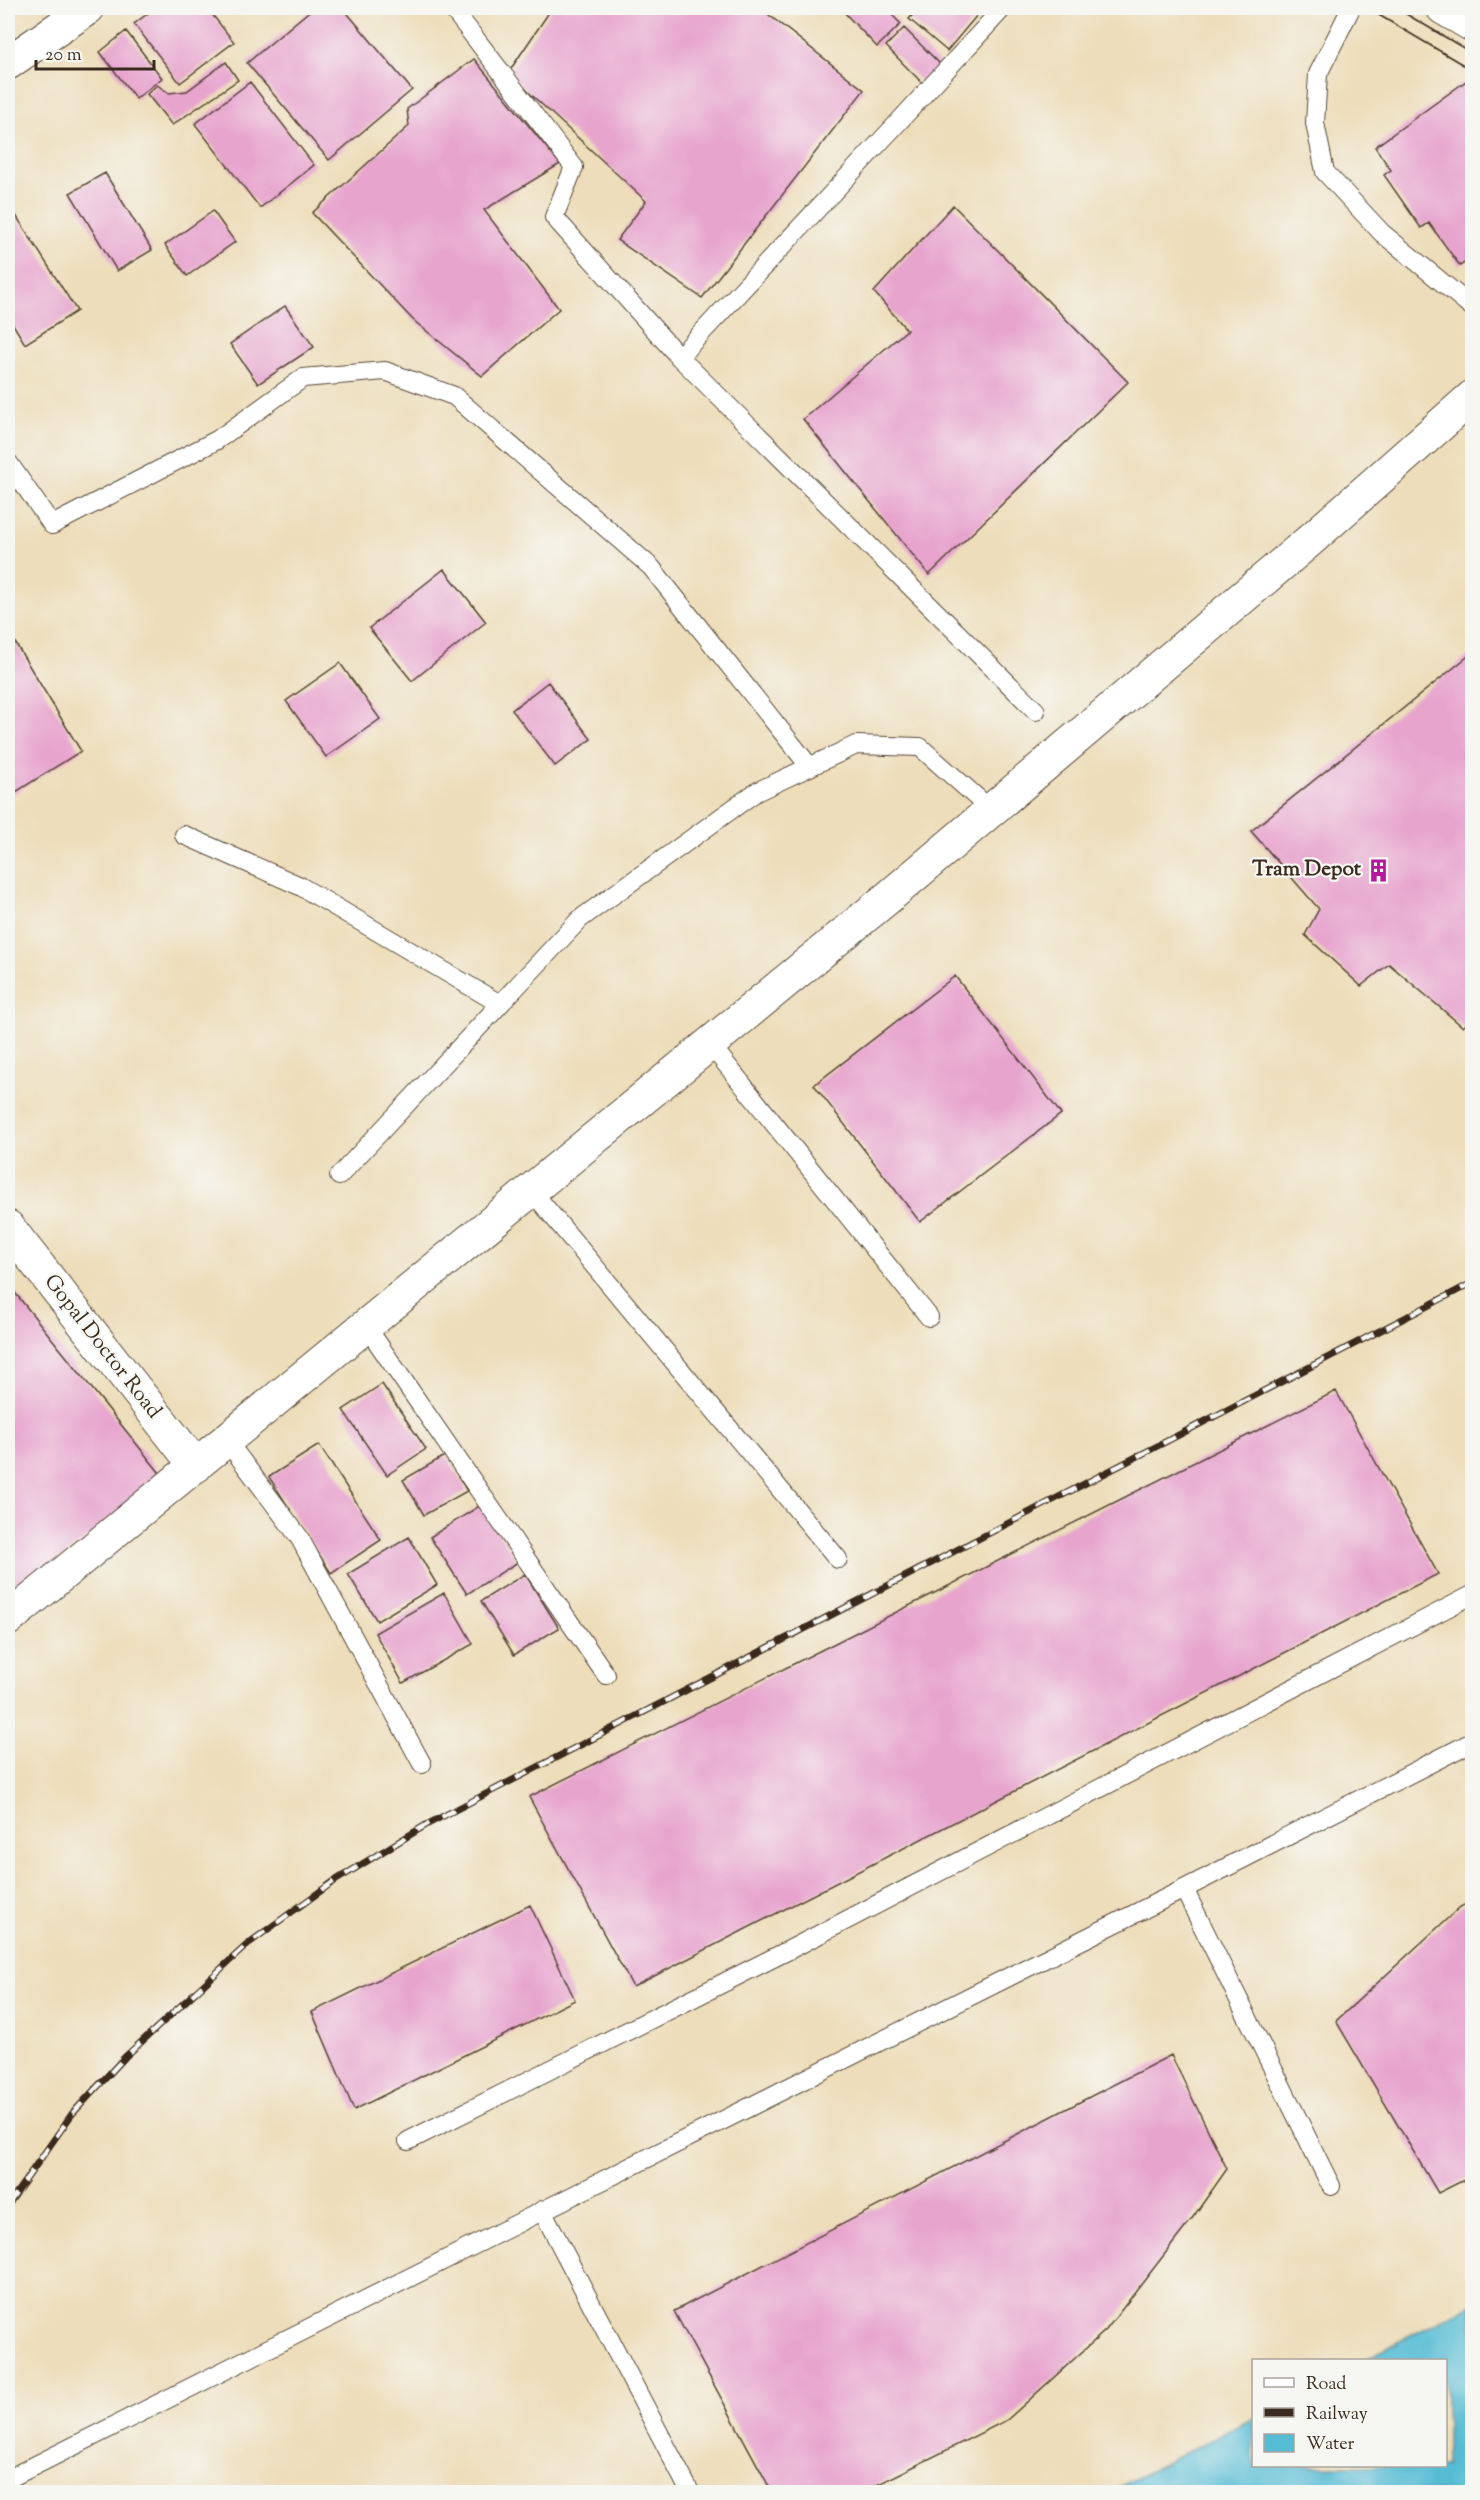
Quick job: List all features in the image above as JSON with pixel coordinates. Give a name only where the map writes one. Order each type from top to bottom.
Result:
[{"type":"street","points":[[8,63],[88,8]]},
{"type":"street","points":[[1443,8],[1473,25]]},
{"type":"street","points":[[8,1619],[710,1044],[991,810],[1299,549],[1473,397]]},
{"type":"street","name":"Gopal Doctor Road","points":[[8,1227],[196,1466]]},
{"type":"lane","points":[[452,8],[574,167],[554,217],[679,357],[1036,711]]},
{"type":"lane","points":[[679,357],[1003,8]]},
{"type":"lane","points":[[1351,8],[1318,74],[1315,123],[1325,172],[1382,233],[1473,307]]},
{"type":"lane","points":[[8,462],[52,525],[217,440],[303,378],[385,371],[454,396],[651,567],[810,767]]},
{"type":"lane","points":[[339,1176],[580,919],[756,792],[856,745],[920,747],[991,810]]},
{"type":"lane","points":[[184,835],[300,886],[500,1004]]},
{"type":"lane","points":[[710,1044],[929,1317]]},
{"type":"lane","points":[[531,1190],[837,1559]]},
{"type":"lane","points":[[366,1326],[606,1675]]},
{"type":"lane","points":[[227,1441],[300,1537],[422,1764]]},
{"type":"lane","points":[[408,2141],[789,1950],[1473,1595]]},
{"type":"lane","points":[[8,2479],[1473,1742]]},
{"type":"lane","points":[[1184,1889],[1331,2186]]},
{"type":"lane","points":[[542,2210],[690,2493]]},
{"type":"water","points":[[1472,2304],[1472,2492],[1109,2492],[1252,2419],[1252,2467],[1447,2467],[1447,2359],[1366,2359]]},
{"type":"building","points":[[155,8],[207,8],[234,42],[180,83],[134,24]]},
{"type":"building","points":[[313,8],[343,8],[412,90],[329,160],[247,63]]},
{"type":"building","points":[[552,8],[760,8],[864,90],[702,298],[617,240],[646,201],[508,73]]},
{"type":"building","points":[[840,8],[885,8],[901,24],[877,47]]},
{"type":"building","points":[[919,8],[983,8],[947,51],[909,19]]},
{"type":"building","points":[[904,28],[942,66],[923,84],[886,46]]},
{"type":"building","points":[[126,31],[162,78],[136,99],[100,52]]},
{"type":"building","points":[[474,59],[560,164],[484,210],[559,309],[482,376],[413,320],[312,213],[409,126],[407,109]]},
{"type":"building","points":[[226,62],[238,80],[172,125],[147,94],[157,85],[169,93],[187,91]]},
{"type":"building","points":[[1466,81],[1472,90],[1472,257],[1460,266],[1429,223],[1421,228],[1384,175],[1391,170],[1375,147]]},
{"type":"building","points":[[250,82],[314,165],[260,208],[195,124]]},
{"type":"building","points":[[105,173],[152,250],[117,271],[70,193]]},
{"type":"building","points":[[8,203],[77,311],[25,344],[8,316]]},
{"type":"building","points":[[953,205],[1128,382],[929,575],[803,419],[907,330],[874,292]]},
{"type":"building","points":[[213,211],[235,242],[187,276],[165,245]]},
{"type":"building","points":[[285,306],[314,347],[258,384],[230,344]]},
{"type":"building","points":[[444,569],[486,622],[412,681],[369,628]]},
{"type":"building","points":[[8,631],[81,751],[8,797]]},
{"type":"building","name":"Tram Depot","points":[[1472,653],[1472,1019],[1463,1027],[1389,964],[1361,986],[1305,935],[1319,909],[1251,831]]},
{"type":"building","points":[[340,663],[380,719],[326,757],[286,701]]},
{"type":"building","points":[[548,682],[591,739],[555,766],[512,710]]},
{"type":"building","points":[[955,976],[1061,1114],[920,1222],[814,1085]]},
{"type":"building","points":[[8,1284],[163,1477],[8,1601]]},
{"type":"building","points":[[382,1384],[426,1449],[387,1475],[343,1410]]},
{"type":"building","points":[[1336,1391],[1438,1574],[633,1987],[529,1797]]},
{"type":"building","points":[[319,1445],[381,1540],[331,1573],[269,1477]]},
{"type":"building","points":[[446,1455],[467,1491],[424,1515],[403,1480]]},
{"type":"building","points":[[481,1505],[518,1562],[467,1594],[430,1537]]},
{"type":"building","points":[[409,1537],[437,1585],[377,1621],[348,1574]]},
{"type":"building","points":[[525,1574],[559,1628],[514,1655],[481,1601]]},
{"type":"building","points":[[444,1593],[473,1644],[403,1683],[375,1633]]},
{"type":"building","points":[[1472,1901],[1472,2176],[1438,2193],[1336,2021],[1460,1907]]},
{"type":"building","points":[[530,1905],[575,2000],[354,2110],[312,2012]]},
{"type":"building","points":[[1171,2055],[1227,2169],[1191,2220],[1106,2330],[1007,2420],[863,2492],[772,2492],[674,2311]]},
{"type":"tram line","points":[[1367,8],[1472,70]]},
{"type":"tram line","points":[[1396,8],[1472,53]]},
{"type":"railway","points":[[8,2205],[72,2114],[126,2056],[249,1943],[333,1882],[426,1825],[1472,1283]]},
{"type":"place","name":"Tram Depot","points":[[1379,870]]}]
